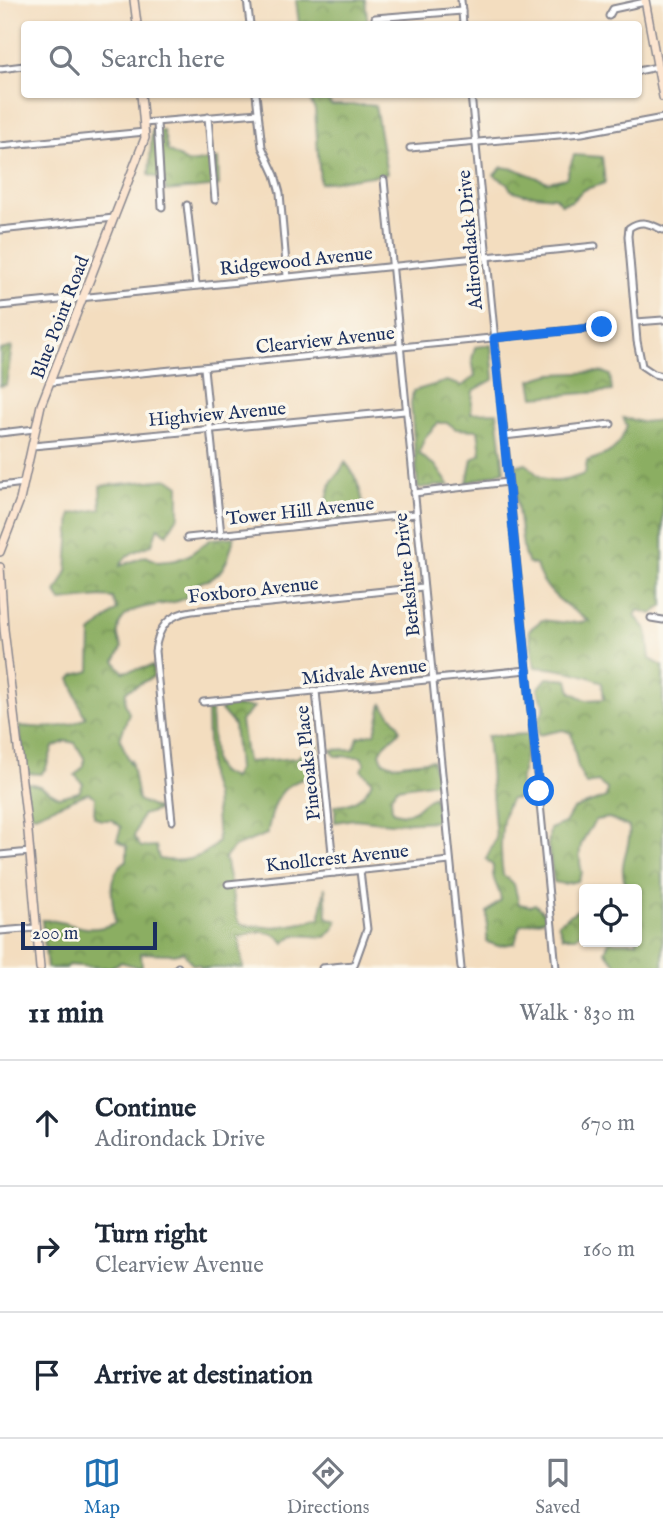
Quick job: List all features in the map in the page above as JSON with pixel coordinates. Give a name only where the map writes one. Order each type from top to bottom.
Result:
[{"type":"street","points":[[134,0],[137,21]]},
{"type":"street","points":[[247,0],[250,21]]},
{"type":"street","points":[[461,0],[463,21]]},
{"type":"street","points":[[609,16],[614,9],[645,1],[663,97]]},
{"type":"street","points":[[375,18],[462,11]]},
{"type":"street","points":[[0,69],[21,66]]},
{"type":"street","points":[[642,70],[657,67]]},
{"type":"street","name":"Blue Point Road","points":[[0,552],[24,483],[41,405],[145,138],[141,98]]},
{"type":"street","points":[[256,98],[262,147],[280,192],[287,276]]},
{"type":"street","name":"Adirondack Drive","points":[[471,98],[556,968]]},
{"type":"street","points":[[0,146],[145,128],[157,123],[258,113]]},
{"type":"street","points":[[208,117],[215,200]]},
{"type":"street","points":[[410,148],[582,133],[663,118]]},
{"type":"street","points":[[157,123],[162,207]]},
{"type":"street","name":"Berkshire Drive","points":[[384,180],[461,968]]},
{"type":"street","points":[[187,205],[196,285]]},
{"type":"street","points":[[0,230],[114,218]]},
{"type":"street","points":[[663,230],[646,223],[637,223],[629,228],[628,236],[642,366],[663,376]]},
{"type":"street","name":"Ridgewood Avenue","points":[[0,306],[595,246]]},
{"type":"street","points":[[636,322],[663,320]]},
{"type":"street","name":"Clearview Avenue","points":[[51,382],[602,327]]},
{"type":"street","points":[[204,368],[221,535]]},
{"type":"street","name":"Highview Avenue","points":[[33,446],[405,411]]},
{"type":"street","points":[[504,436],[611,425]]},
{"type":"street","points":[[0,433],[35,429]]},
{"type":"street","points":[[414,492],[508,482]]},
{"type":"street","points":[[0,486],[24,483]]},
{"type":"street","name":"Tower Hill Avenue","points":[[187,538],[416,514]]},
{"type":"street","points":[[0,567],[2,629],[30,852],[40,968]]},
{"type":"street","name":"Foxboro Avenue","points":[[172,821],[155,651],[164,623],[182,612],[423,587]]},
{"type":"street","points":[[651,618],[663,620]]},
{"type":"street","name":"Midvale Avenue","points":[[203,702],[527,670]]},
{"type":"street","name":"Pineoaks Place","points":[[316,691],[334,873]]},
{"type":"street","points":[[0,855],[30,852]]},
{"type":"street","name":"Knollcrest Avenue","points":[[228,884],[450,861]]},
{"type":"street","points":[[322,968],[354,966],[367,929],[360,871]]},
{"type":"street","points":[[0,931],[36,928]]},
{"type":"green space","points":[[296,0],[365,0],[368,21],[299,21]]},
{"type":"green space","points":[[309,98],[328,98],[331,105],[375,105],[387,174],[320,183],[315,110]]},
{"type":"green space","points":[[152,130],[163,130],[168,151],[189,163],[218,159],[219,186],[166,191],[164,180],[149,175]]},
{"type":"green space","points":[[574,155],[602,157],[605,183],[583,190],[572,201],[561,204],[555,197],[511,190],[507,183],[494,175],[502,167],[515,169],[548,182],[566,178]]},
{"type":"green space","points":[[491,345],[494,379],[473,391],[471,413],[497,412],[504,471],[467,483],[472,459],[481,454],[478,430],[456,429],[448,423],[438,423],[425,437],[419,453],[435,465],[449,485],[418,488],[411,404],[413,391],[447,381],[462,386],[475,376],[472,359],[475,347]]},
{"type":"green space","points":[[12,347],[6,385],[0,386],[0,350]]},
{"type":"green space","points":[[602,372],[610,375],[612,391],[534,397],[531,380],[551,374]]},
{"type":"green space","points":[[623,418],[642,422],[663,420],[663,606],[652,614],[638,610],[635,616],[647,630],[650,659],[663,666],[663,968],[619,968],[605,951],[607,947],[642,947],[642,884],[626,884],[623,870],[629,827],[609,818],[596,820],[581,845],[582,873],[578,881],[563,884],[554,882],[548,846],[550,829],[565,823],[573,809],[606,797],[607,789],[598,782],[586,784],[578,768],[571,733],[563,730],[538,735],[539,720],[545,707],[538,689],[547,678],[568,680],[571,692],[586,700],[604,699],[602,683],[595,679],[535,667],[529,630],[542,620],[568,623],[589,621],[550,591],[536,565],[528,563],[524,554],[514,480],[515,466],[526,463],[546,480],[567,480],[585,474],[587,461],[613,450],[627,426]]},
{"type":"green space","points":[[345,462],[357,481],[365,516],[324,520],[332,481]]},
{"type":"green space","points":[[169,479],[179,486],[179,515],[167,534],[158,527],[152,544],[129,555],[120,566],[146,556],[158,562],[176,560],[189,555],[211,539],[234,537],[227,561],[216,576],[198,584],[184,599],[134,610],[121,622],[118,634],[122,648],[115,661],[123,672],[153,666],[153,677],[126,691],[125,703],[129,713],[120,739],[130,763],[131,759],[138,800],[159,810],[142,815],[134,837],[141,847],[156,846],[159,859],[167,860],[191,859],[205,853],[218,842],[215,796],[209,776],[207,711],[211,711],[214,761],[219,772],[233,778],[238,769],[234,725],[221,710],[225,706],[254,707],[241,721],[247,762],[296,758],[318,743],[318,775],[287,787],[276,801],[267,834],[234,847],[225,858],[237,918],[240,924],[270,927],[320,918],[325,887],[327,917],[337,921],[326,937],[294,935],[284,943],[269,933],[244,935],[239,938],[243,968],[201,968],[192,964],[183,952],[141,953],[142,968],[121,962],[109,968],[68,965],[65,968],[47,968],[42,920],[85,928],[104,927],[115,923],[113,880],[115,873],[127,860],[127,846],[117,840],[121,827],[112,820],[101,820],[94,816],[95,797],[88,793],[35,815],[30,813],[25,782],[59,797],[79,792],[83,784],[75,775],[84,766],[84,758],[75,743],[66,741],[53,747],[46,768],[41,774],[26,773],[19,726],[62,726],[86,717],[70,679],[90,671],[91,633],[117,610],[113,598],[61,601],[56,593],[67,571],[71,514],[101,509],[100,486]]},
{"type":"green space","points":[[382,704],[398,724],[400,731],[380,753],[383,761],[393,765],[433,760],[437,782],[397,788],[391,796],[392,811],[411,813],[434,796],[440,821],[391,823],[354,819],[335,822],[335,806],[357,800],[366,792],[372,781],[361,770],[365,764],[361,757],[336,756],[330,750],[354,749],[358,737],[375,733]]},
{"type":"green space","points":[[529,734],[517,799],[511,799],[504,815],[501,836],[502,867],[503,875],[514,884],[519,904],[535,904],[545,914],[546,919],[520,925],[515,943],[498,946],[487,942],[487,912],[501,900],[493,866],[486,859],[496,838],[487,736]]},
{"type":"green space","points":[[579,909],[579,934],[576,937],[563,937],[558,923]]},
{"type":"route","points":[[539,791],[494,338],[602,327]]}]
